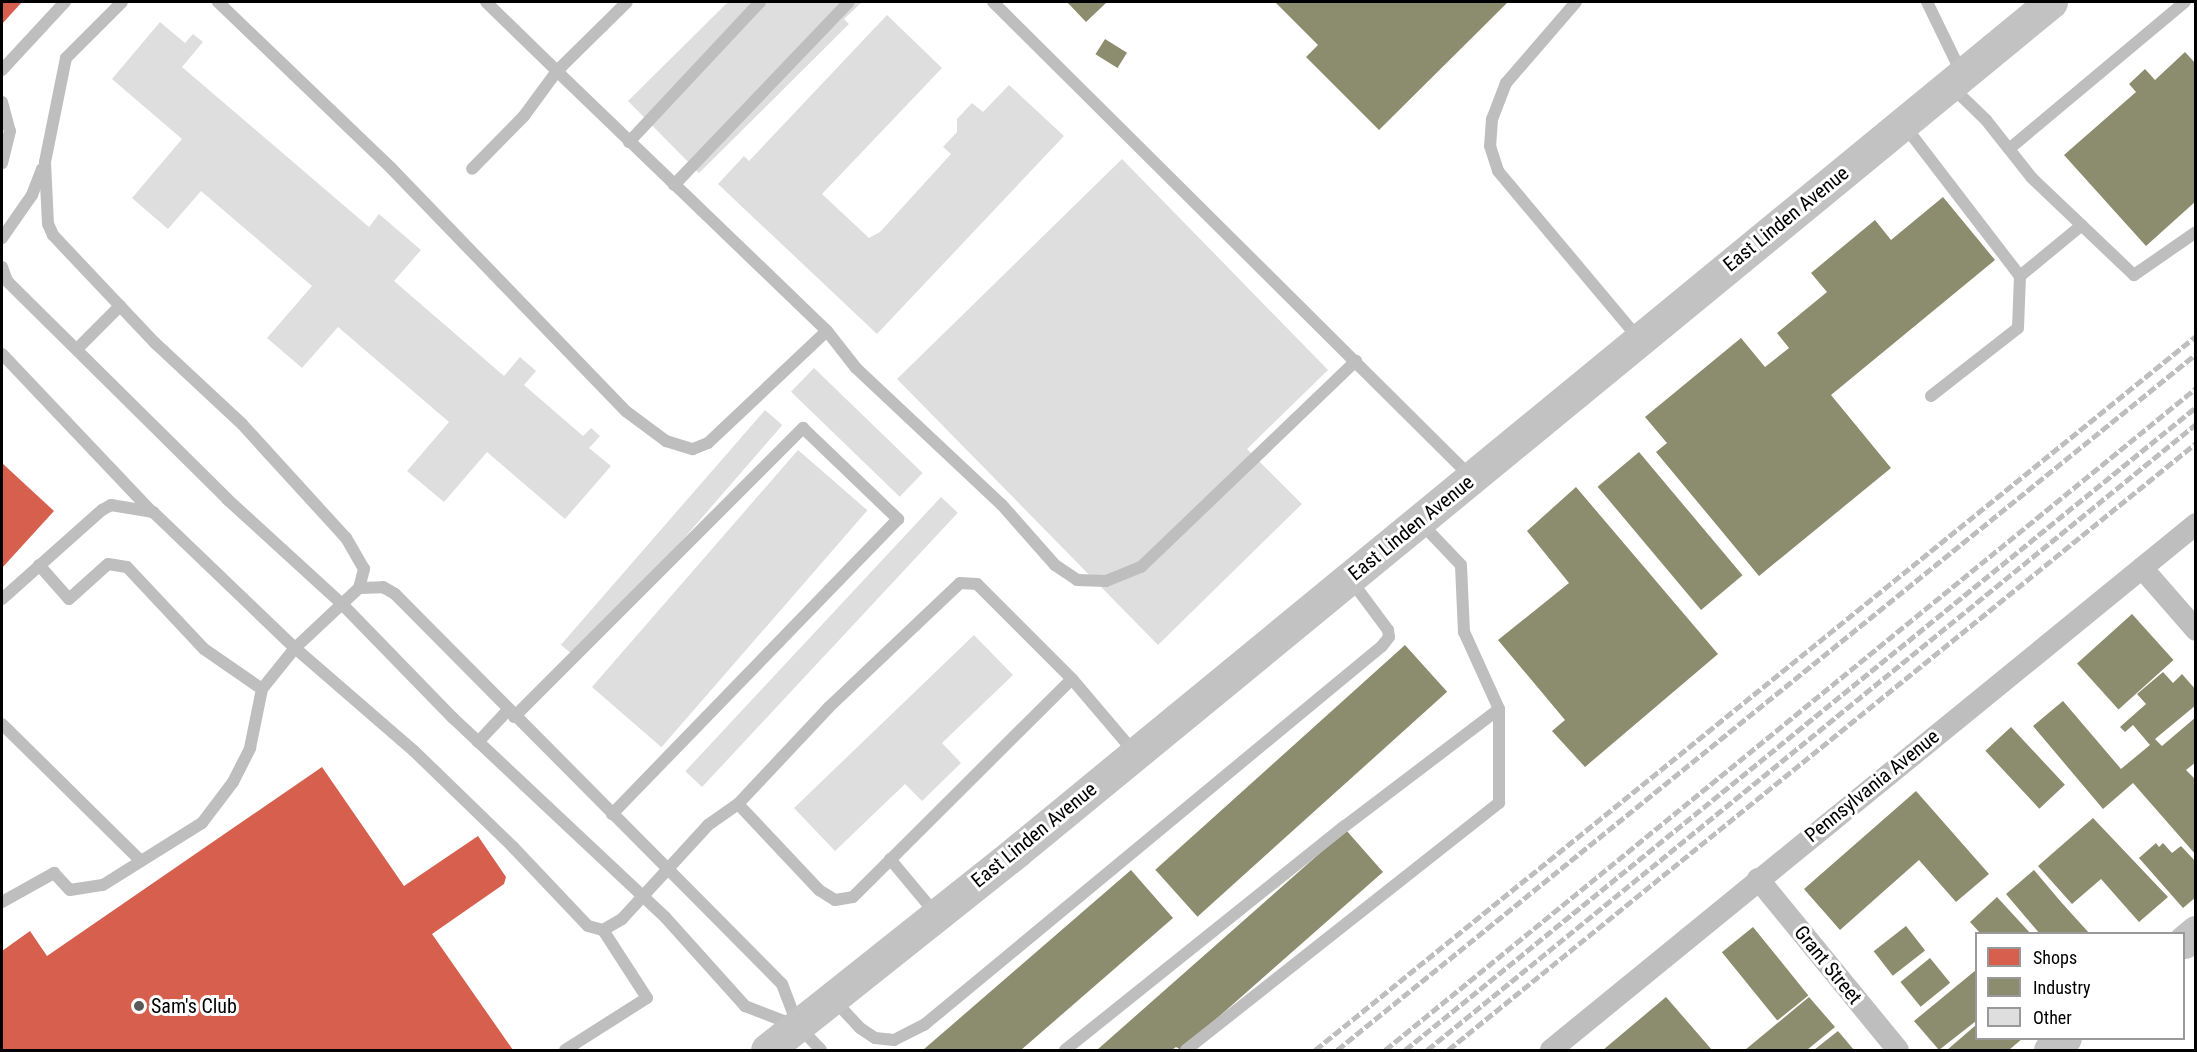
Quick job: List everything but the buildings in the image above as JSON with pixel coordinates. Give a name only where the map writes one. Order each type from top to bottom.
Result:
[{"type":"street","name":"East Linden Avenue","points":[[767,1050],[935,913],[1017,851],[1134,752],[1349,579],[2051,2]]},
{"type":"street","name":"Pennsylvania Avenue","points":[[1551,1050],[2196,524]]},
{"type":"street","points":[[2142,568],[2196,630]]},
{"type":"street","name":"Grant Street","points":[[1758,879],[1898,1050]]},
{"type":"street","points":[[2050,1050],[2062,1040]]},
{"type":"lane","points":[[2,70],[65,2]]},
{"type":"lane","points":[[2,238],[32,195],[45,162],[66,58],[122,2]]},
{"type":"lane","points":[[218,2],[391,168],[627,412],[666,441],[693,449],[708,443],[827,331]]},
{"type":"lane","points":[[486,2],[827,331],[856,368],[1002,505],[1055,566],[1077,580],[1106,581],[1141,567],[1356,361]]},
{"type":"lane","points":[[472,169],[524,116],[557,71],[627,2]]},
{"type":"lane","points":[[629,142],[760,2]]},
{"type":"lane","points":[[674,185],[849,2]]},
{"type":"lane","points":[[993,2],[1472,477]]},
{"type":"lane","points":[[1576,2],[1506,83],[1492,119],[1490,146],[1498,171],[1640,340]]},
{"type":"lane","points":[[1927,2],[1956,80],[2032,178],[2134,275],[2196,232]]},
{"type":"lane","points":[[2009,149],[2185,2]]},
{"type":"lane","points":[[2,102],[10,131],[2,163]]},
{"type":"lane","points":[[1903,124],[2020,276],[2018,328],[1931,396]]},
{"type":"lane","points":[[2,902],[54,873],[70,890],[103,885],[202,823],[233,782],[250,748],[262,689],[295,648],[359,588],[364,569],[346,538],[242,424],[120,306],[53,235],[46,212],[45,162]]},
{"type":"lane","points":[[2020,276],[2082,225]]},
{"type":"lane","points":[[2,267],[8,280],[77,349],[228,499],[341,603],[478,742],[641,896],[745,1006],[798,1026]]},
{"type":"lane","points":[[77,349],[120,306]]},
{"type":"lane","points":[[2,354],[153,512],[295,648],[422,759],[588,926],[603,930],[647,998],[565,1050]]},
{"type":"lane","points":[[478,742],[511,714],[803,428],[898,519],[612,814]]},
{"type":"lane","points":[[2,599],[111,505],[153,512]]},
{"type":"lane","points":[[1186,1050],[1499,803],[1499,709],[1464,632],[1461,565],[1419,521]]},
{"type":"lane","points":[[39,565],[69,599],[108,564],[127,567],[204,649],[262,689]]},
{"type":"lane","points":[[833,998],[860,1028],[875,1038],[894,1040],[924,1025],[1382,646],[1389,637],[1388,630],[1349,579]]},
{"type":"lane","points":[[603,930],[622,919],[666,867],[708,825],[738,804],[828,708],[960,583],[977,584],[1072,679],[1134,752]]},
{"type":"lane","points":[[359,588],[383,587],[395,594],[511,714],[782,984],[798,1026],[821,1050]]},
{"type":"lane","points":[[738,804],[819,890],[835,900],[853,897],[1072,679]]},
{"type":"lane","points":[[1065,1050],[1335,834],[1499,709]]},
{"type":"lane","points":[[2,724],[141,861]]},
{"type":"lane","points":[[890,859],[935,913]]},
{"type":"railway","points":[[1315,1050],[2196,336]]},
{"type":"railway","points":[[1337,1050],[2196,354]]},
{"type":"railway","points":[[1385,1050],[2196,388]]},
{"type":"railway","points":[[1405,1050],[2196,407]]},
{"type":"railway","points":[[1427,1050],[2196,424]]},
{"type":"railway","points":[[1448,1050],[2196,443]]},
{"type":"place","name":"Sam's Club","points":[[139,1006]]}]
